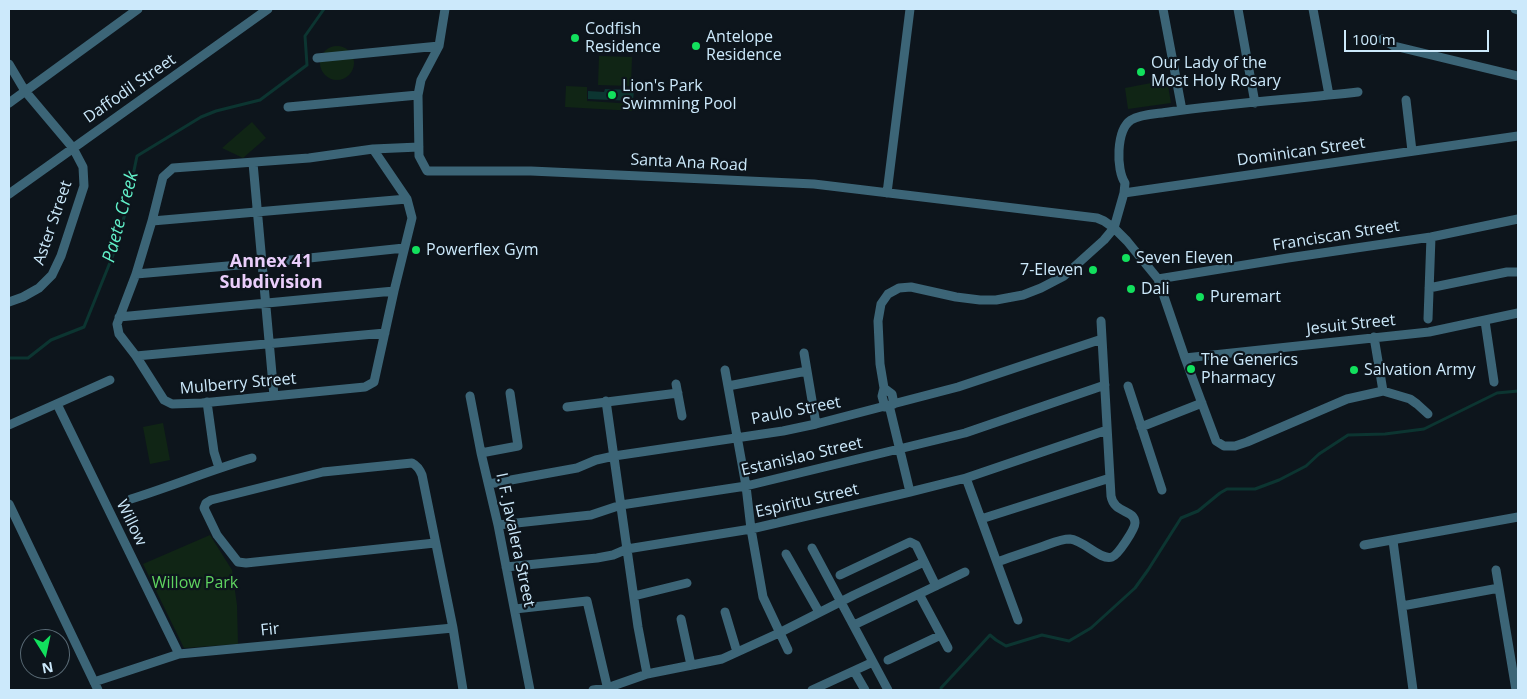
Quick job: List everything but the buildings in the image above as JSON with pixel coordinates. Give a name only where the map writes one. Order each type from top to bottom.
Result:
[{"type":"street","points":[[9,103],[138,9]]},
{"type":"street","name":"Daffodil Street","points":[[9,194],[268,9]]},
{"type":"street","name":"Santa Ana Road","points":[[445,9],[439,46],[420,80],[418,95],[419,156],[427,171],[531,171],[814,184],[1088,216],[1104,221],[1114,228]]},
{"type":"street","points":[[887,194],[910,9]]},
{"type":"street","points":[[1163,9],[1182,110]]},
{"type":"street","points":[[1238,9],[1255,103]]},
{"type":"street","points":[[1313,9],[1329,95]]},
{"type":"street","points":[[1382,39],[1394,46],[1518,76]]},
{"type":"street","points":[[317,58],[439,46]]},
{"type":"street","name":"Aster Street","points":[[9,64],[25,91],[73,148],[83,167],[84,186],[61,256],[52,276],[39,288],[9,302]]},
{"type":"street","points":[[910,492],[889,405],[882,396],[884,388],[880,364],[878,321],[881,304],[888,294],[899,288],[910,287],[956,297],[996,300],[1022,295],[1042,288],[1064,276],[1104,240],[1114,228],[1123,187],[1120,150],[1122,131],[1125,126],[1136,118],[1182,110],[1358,92]]},
{"type":"street","points":[[288,106],[418,95]]},
{"type":"street","points":[[1406,100],[1412,151]]},
{"type":"street","name":"Dominican Street","points":[[1123,187],[1518,136]]},
{"type":"street","points":[[394,291],[119,317],[136,274],[163,177],[173,168],[309,158],[373,149],[419,146]]},
{"type":"street","name":"Mulberry Street","points":[[119,317],[117,324],[119,334],[136,356],[164,400],[172,404],[274,396],[371,385],[375,380],[412,218],[408,199],[373,149]]},
{"type":"street","points":[[253,162],[274,396]]},
{"type":"street","points":[[152,221],[408,199]]},
{"type":"street","name":"Franciscan Street","points":[[1158,279],[1430,237],[1518,219]]},
{"type":"street","points":[[1114,228],[1142,257],[1158,279],[1216,441],[1224,446],[1235,446],[1247,442],[1347,399],[1383,391],[1410,399],[1428,414]]},
{"type":"street","points":[[1428,319],[1430,237]]},
{"type":"street","points":[[136,274],[404,248]]},
{"type":"street","points":[[1429,288],[1507,272],[1518,272]]},
{"type":"street","name":"Jesuit Street","points":[[1185,358],[1429,332],[1518,313]]},
{"type":"street","points":[[997,562],[1058,541],[1071,539],[1081,542],[1104,557],[1111,558],[1117,554],[1134,528],[1135,520],[1132,515],[1113,504],[1110,492],[1101,321]]},
{"type":"street","points":[[1485,321],[1494,382]]},
{"type":"street","points":[[136,356],[385,333]]},
{"type":"street","points":[[1374,337],[1383,391]]},
{"type":"street","name":"Paulo Street","points":[[489,484],[577,468],[596,460],[614,456],[816,424],[958,387],[1102,339]]},
{"type":"street","points":[[804,353],[816,424]]},
{"type":"street","points":[[725,370],[746,486],[751,529],[763,597],[788,650]]},
{"type":"street","points":[[728,386],[807,371]]},
{"type":"street","points":[[9,425],[110,380]]},
{"type":"street","name":"Estanislao Street","points":[[498,525],[591,515],[621,505],[746,486],[965,433],[1105,385]]},
{"type":"street","points":[[1128,386],[1162,490]]},
{"type":"street","points":[[566,407],[677,388],[682,416]]},
{"type":"street","points":[[481,453],[518,446],[510,392]]},
{"type":"street","name":"I. F. Javalera Street","points":[[470,396],[498,525],[530,690]]},
{"type":"street","points":[[606,401],[638,627],[647,674]]},
{"type":"street","points":[[207,402],[214,452],[219,468]]},
{"type":"street","points":[[1141,427],[1202,403]]},
{"type":"street","name":"Willow","points":[[57,404],[179,654]]},
{"type":"street","name":"Espiritu Street","points":[[506,566],[597,558],[627,549],[751,529],[966,478],[1107,430]]},
{"type":"street","points":[[131,499],[252,458]]},
{"type":"street","points":[[435,543],[246,563],[238,562],[217,535],[204,508],[211,500],[323,472],[412,463],[419,468],[422,475],[464,690]]},
{"type":"street","points":[[966,478],[1018,620]]},
{"type":"street","points":[[981,519],[1110,478]]},
{"type":"street","points":[[9,504],[96,686]]},
{"type":"street","points":[[1364,545],[1518,517]]},
{"type":"street","points":[[1393,541],[1413,690]]},
{"type":"street","points":[[840,575],[910,542],[916,545],[936,586]]},
{"type":"street","points":[[812,548],[888,690]]},
{"type":"street","points":[[786,554],[819,612]]},
{"type":"street","points":[[593,690],[607,689],[647,674],[722,659],[924,562]]},
{"type":"street","points":[[1496,570],[1516,690]]},
{"type":"street","points":[[854,625],[965,572]]},
{"type":"street","points":[[634,596],[687,583]]},
{"type":"street","points":[[1402,606],[1499,588]]},
{"type":"street","points":[[919,594],[948,648]]},
{"type":"street","points":[[515,609],[587,602],[607,689]]},
{"type":"street","points":[[725,612],[737,652]]},
{"type":"street","points":[[680,619],[691,665]]},
{"type":"street","name":"Fir","points":[[96,686],[179,654],[453,628]]},
{"type":"street","points":[[888,660],[941,635]]},
{"type":"street","points":[[812,690],[873,662]]},
{"type":"street","points":[[854,671],[865,690]]},
{"type":"green space","points":[[337,46],[349,51],[354,63],[349,75],[337,80],[325,75],[320,63],[325,51]]},
{"type":"green space","points":[[599,56],[632,57],[631,86],[598,85]]},
{"type":"green space","points":[[1167,80],[1171,103],[1128,109],[1125,88]]},
{"type":"green space","points":[[566,86],[587,87],[587,101],[634,104],[634,111],[565,107]]},
{"type":"green space","points":[[252,122],[266,138],[243,158],[222,148]]},
{"type":"green space","points":[[163,423],[170,460],[150,464],[143,427]]},
{"type":"green space","name":"Willow Park","points":[[210,535],[232,570],[237,605],[238,644],[184,648],[143,564]]},
{"type":"shaded area","points":[[605,89],[634,90],[633,101],[588,99],[588,91],[604,92]]},
{"type":"waterway","name":"Paete Creek","points":[[9,358],[28,358],[51,340],[84,327],[113,255],[125,214],[137,156],[201,117],[216,111],[260,100],[307,65],[305,36],[324,9]]},
{"type":"waterway","points":[[941,688],[990,635],[1006,646],[1042,635],[1069,641],[1091,628],[1135,588],[1181,518],[1198,511],[1227,489],[1255,489],[1279,480],[1306,466],[1319,454],[1348,435],[1385,434],[1424,429],[1497,393],[1518,391]]},
{"type":"place","name":"Codfish Residence","points":[[575,38]]},
{"type":"place","name":"Antelope Residence","points":[[696,46]]},
{"type":"place","name":"Our Lady of the Most Holy Rosary","points":[[1141,72]]},
{"type":"place","name":"Lion's Park Swimming Pool","points":[[612,95]]},
{"type":"place","name":"Powerflex Gym","points":[[416,250]]},
{"type":"place","name":"Seven Eleven","points":[[1126,258]]},
{"type":"place","name":"7-Eleven","points":[[1093,270]]},
{"type":"place","name":"Dali","points":[[1131,289]]},
{"type":"place","name":"Puremart","points":[[1200,297]]},
{"type":"place","name":"The Generics Pharmacy","points":[[1191,369]]},
{"type":"place","name":"Salvation Army","points":[[1354,370]]},
{"type":"district","name":"Annex 41 Subdivision","points":[[271,272]]}]
